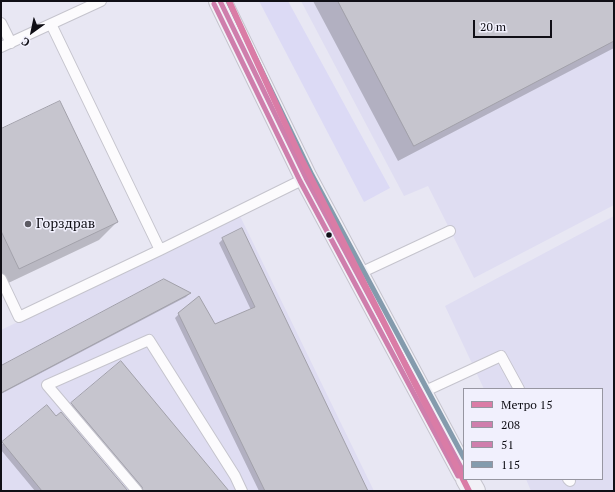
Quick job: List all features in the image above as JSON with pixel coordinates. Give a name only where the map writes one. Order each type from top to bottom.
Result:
[{"type":"street","points":[[220,1],[306,178],[463,471]]},
{"type":"street","points":[[468,480],[474,491]]},
{"type":"lane","points":[[1,47],[101,1]]},
{"type":"lane","points":[[1,23],[11,42]]},
{"type":"lane","points":[[51,24],[160,250]]},
{"type":"lane","points":[[1,279],[19,317],[306,178]]},
{"type":"lane","points":[[358,274],[450,230]]},
{"type":"lane","points":[[137,491],[47,385],[149,340],[242,491]]},
{"type":"lane","points":[[421,393],[501,356],[518,388]]},
{"type":"shaded area","points":[[259,1],[288,1],[390,188],[364,202]]},
{"type":"shaded area","points":[[301,1],[614,1],[614,205],[474,278],[428,186],[404,196]]},
{"type":"shaded area","points":[[240,216],[374,491],[1,491],[1,330]]},
{"type":"shaded area","points":[[614,216],[614,491],[531,491],[526,480],[603,480],[603,388],[484,388],[445,306]]},
{"type":"building","points":[[338,1],[614,1],[614,41],[414,146]]},
{"type":"building","points":[[60,101],[118,222],[19,269],[1,231],[1,129]]},
{"type":"building","points":[[242,228],[368,491],[265,491],[178,313],[199,296],[215,324],[255,307],[222,238]]},
{"type":"building","points":[[164,279],[191,293],[1,393],[1,366]]},
{"type":"building","points":[[121,361],[229,491],[143,491],[142,487],[71,403]]},
{"type":"building","points":[[47,405],[56,416],[61,412],[128,491],[42,491],[2,442]]},
{"type":"metro line","name":"15","points":[[229,1],[299,154],[463,479]]},
{"type":"metro line","name":"15","points":[[463,480],[469,491]]},
{"type":"transit line","name":"208","points":[[220,1],[306,178],[463,471]]},
{"type":"transit line","name":"115","points":[[228,1],[312,175],[463,456]]},
{"type":"transit line","name":"51","points":[[214,4],[300,181],[458,476]]},
{"type":"place","name":"Горздрав","points":[[28,224]]}]
